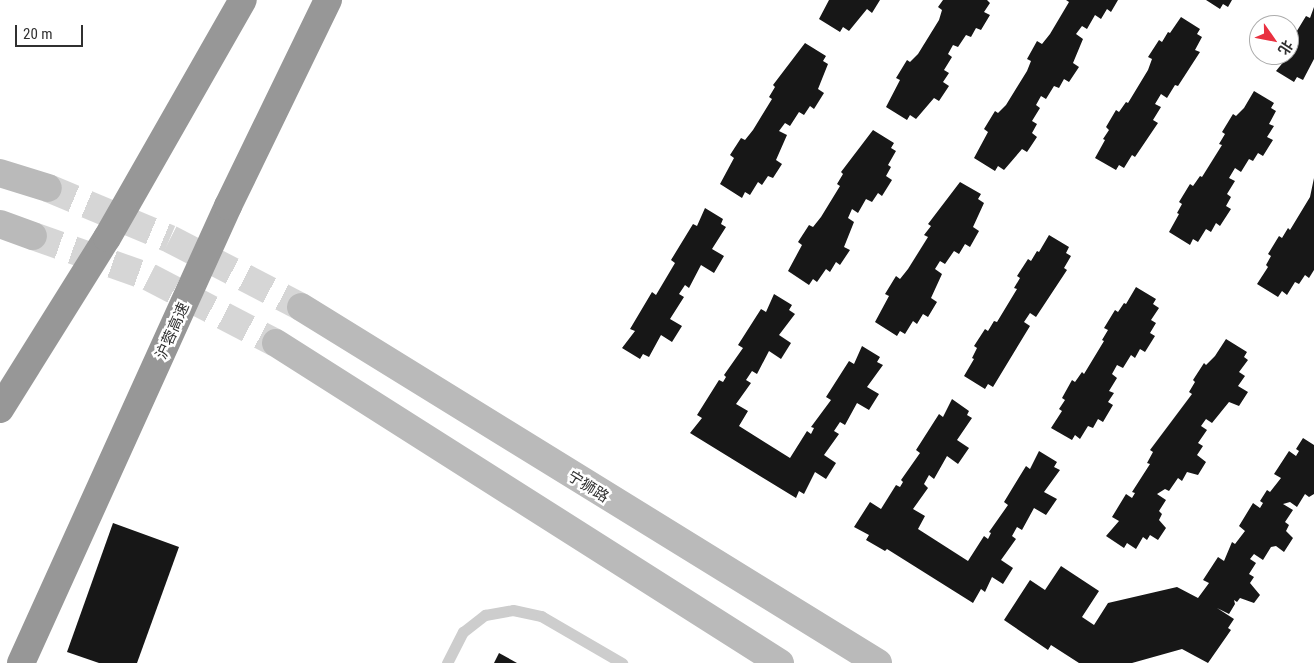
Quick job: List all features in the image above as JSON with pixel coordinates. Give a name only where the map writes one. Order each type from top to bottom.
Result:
[{"type":"highway","points":[[0,409],[107,238],[243,0]]},
{"type":"highway","name":"沪蓉高速","points":[[21,663],[228,206],[328,0]]},
{"type":"main road","points":[[0,173],[48,188]]},
{"type":"main road","points":[[0,224],[33,236]]},
{"type":"main road","name":"宁狮路","points":[[301,307],[878,663]]},
{"type":"main road","points":[[276,343],[780,663]]},
{"type":"lane","points":[[447,663],[463,632],[485,615],[513,610],[541,616],[622,663]]},
{"type":"building","points":[[829,0],[880,0],[872,13],[867,9],[849,31],[843,27],[840,32],[819,19]]},
{"type":"building","points":[[943,0],[987,0],[990,3],[984,12],[990,15],[981,30],[976,28],[971,37],[966,35],[958,47],[953,45],[948,54],[952,57],[944,70],[949,73],[943,82],[949,86],[939,101],[934,98],[916,119],[910,115],[907,120],[886,107],[900,80],[896,78],[907,60],[910,62],[918,54],[939,20],[942,10],[938,7]]},
{"type":"building","points":[[1066,0],[1118,0],[1111,12],[1107,9],[1101,19],[1095,15],[1087,29],[1082,26],[1076,34],[1083,39],[1073,63],[1079,67],[1069,82],[1064,79],[1059,88],[1054,86],[1046,99],[1041,96],[1036,105],[1040,108],[1032,121],[1037,124],[1032,133],[1037,137],[1027,152],[1022,149],[1004,170],[998,166],[995,171],[974,158],[988,132],[984,129],[995,111],[998,113],[1006,105],[1027,71],[1031,61],[1027,59],[1037,41],[1042,44],[1050,34],[1069,2]]},
{"type":"building","points":[[1206,0],[1232,0],[1228,7],[1223,4],[1220,9]]},
{"type":"building","points":[[1314,7],[1314,59],[1303,80],[1297,77],[1294,82],[1276,71],[1281,65],[1299,65],[1299,28],[1306,16],[1310,18]]},
{"type":"building","points":[[1181,17],[1200,29],[1197,34],[1202,37],[1195,50],[1200,52],[1178,86],[1175,85],[1167,98],[1161,94],[1155,104],[1161,107],[1153,120],[1158,123],[1135,157],[1132,155],[1124,168],[1119,165],[1116,170],[1095,158],[1109,130],[1106,127],[1116,110],[1119,112],[1126,102],[1128,103],[1148,70],[1152,59],[1148,57],[1159,40],[1162,42]]},
{"type":"building","points":[[805,43],[826,56],[823,61],[828,64],[818,89],[824,93],[814,109],[810,106],[804,115],[799,112],[790,126],[785,123],[779,131],[787,135],[776,160],[782,164],[773,178],[768,176],[762,185],[758,182],[750,195],[745,192],[742,198],[720,184],[734,158],[730,155],[741,138],[745,140],[753,130],[772,99],[769,97],[775,87],[773,85]]},
{"type":"building","points":[[1254,91],[1274,103],[1271,108],[1276,111],[1269,124],[1274,126],[1267,137],[1273,140],[1263,156],[1258,153],[1253,161],[1249,159],[1241,172],[1235,168],[1229,178],[1235,181],[1227,194],[1231,197],[1226,206],[1231,209],[1220,226],[1216,223],[1211,232],[1206,229],[1198,242],[1193,239],[1190,245],[1169,232],[1179,214],[1177,213],[1182,204],[1179,202],[1190,184],[1193,186],[1200,176],[1202,177],[1222,145],[1219,144],[1225,134],[1222,132],[1233,114],[1236,116],[1244,108]]},
{"type":"building","points":[[873,130],[894,143],[891,148],[896,151],[888,165],[891,167],[886,176],[892,180],[882,196],[878,193],[872,202],[866,199],[858,213],[852,209],[848,218],[854,222],[844,247],[850,250],[840,265],[836,262],[830,272],[826,269],[817,282],[813,279],[809,285],[788,271],[802,245],[798,242],[809,225],[813,227],[821,217],[840,186],[837,184],[843,174],[841,172]]},
{"type":"building","points":[[1314,178],[1314,270],[1309,278],[1305,275],[1299,284],[1295,282],[1287,295],[1282,291],[1278,297],[1257,284],[1268,267],[1266,265],[1271,256],[1268,254],[1279,236],[1282,238],[1288,228],[1290,230],[1310,197]]},
{"type":"building","points":[[960,182],[981,194],[978,199],[984,203],[973,227],[979,231],[970,247],[965,244],[959,254],[954,251],[945,264],[940,261],[935,269],[942,274],[931,298],[937,302],[928,317],[923,314],[917,324],[913,321],[905,334],[900,331],[897,336],[875,322],[889,296],[885,294],[896,276],[900,279],[908,269],[928,237],[924,235],[931,226],[928,224]]},
{"type":"building","points":[[705,208],[723,219],[721,224],[726,227],[712,249],[724,256],[714,273],[701,265],[689,288],[685,285],[679,294],[684,297],[670,319],[682,326],[672,342],[661,335],[649,357],[643,354],[640,359],[622,348],[635,331],[630,329],[652,292],[656,295],[675,263],[671,260],[693,224],[697,226]]},
{"type":"building","points":[[1049,235],[1069,247],[1066,253],[1071,256],[1064,268],[1067,270],[1036,317],[1030,313],[1024,322],[1030,326],[993,387],[988,384],[985,389],[964,376],[974,359],[972,358],[977,348],[974,346],[985,329],[988,331],[994,321],[997,322],[1017,289],[1014,288],[1020,278],[1017,276],[1028,259],[1031,261],[1037,251],[1039,252]]},
{"type":"building","points":[[1136,287],[1156,299],[1153,304],[1159,308],[1151,320],[1156,323],[1150,333],[1155,336],[1145,352],[1140,349],[1135,358],[1131,355],[1123,368],[1117,365],[1112,374],[1117,378],[1109,391],[1114,393],[1108,402],[1113,405],[1103,422],[1098,419],[1093,428],[1088,426],[1080,439],[1075,435],[1072,440],[1051,428],[1062,411],[1059,409],[1065,400],[1062,398],[1072,380],[1075,382],[1082,372],[1084,374],[1104,341],[1102,340],[1108,330],[1104,328],[1115,310],[1118,312],[1124,303],[1126,304]]},
{"type":"building","points":[[774,294],[792,305],[789,310],[795,314],[779,335],[791,343],[781,359],[769,351],[757,374],[752,371],[746,380],[751,383],[736,404],[748,411],[739,426],[790,458],[807,431],[811,434],[814,428],[811,427],[831,400],[826,397],[849,361],[854,364],[862,346],[880,357],[877,362],[883,365],[867,387],[879,394],[869,410],[857,403],[845,425],[840,422],[834,431],[839,434],[824,455],[836,463],[826,479],[815,472],[804,494],[799,491],[796,498],[690,433],[702,418],[697,415],[719,380],[723,382],[726,377],[724,375],[743,348],[738,345],[761,309],[766,312]]},
{"type":"building","points":[[1226,339],[1247,352],[1244,357],[1248,360],[1239,372],[1245,376],[1238,386],[1248,392],[1239,406],[1229,402],[1212,423],[1206,419],[1201,426],[1207,430],[1198,443],[1203,446],[1197,455],[1206,462],[1198,475],[1187,472],[1182,481],[1178,478],[1169,491],[1165,489],[1157,494],[1166,500],[1159,511],[1162,514],[1159,520],[1166,528],[1158,540],[1150,535],[1147,540],[1143,537],[1136,549],[1127,543],[1124,548],[1106,536],[1119,521],[1112,517],[1126,494],[1132,498],[1135,493],[1132,492],[1150,464],[1147,463],[1153,452],[1150,450],[1192,394],[1189,392],[1195,382],[1193,380],[1204,363],[1206,365],[1215,356]]},
{"type":"building","points":[[952,399],[969,411],[967,415],[972,418],[957,440],[969,448],[958,464],[947,456],[934,479],[929,475],[924,484],[928,488],[913,509],[925,516],[918,529],[968,561],[984,536],[988,539],[991,533],[989,532],[1008,505],[1004,502],[1026,466],[1030,469],[1039,451],[1057,462],[1054,467],[1060,470],[1044,492],[1057,499],[1046,515],[1034,508],[1022,530],[1017,527],[1012,536],[1016,539],[1001,560],[1013,568],[1003,584],[992,577],[985,592],[981,589],[973,603],[887,549],[885,551],[866,540],[869,535],[854,527],[870,502],[881,509],[896,485],[900,487],[903,482],[901,480],[920,453],[916,450],[939,414],[943,417]]},
{"type":"building","points":[[1303,438],[1314,445],[1314,494],[1309,497],[1305,494],[1297,507],[1290,502],[1283,504],[1293,510],[1285,522],[1289,525],[1286,531],[1293,538],[1284,552],[1276,546],[1271,547],[1263,560],[1254,554],[1250,559],[1256,563],[1249,574],[1254,577],[1250,583],[1260,595],[1254,603],[1240,598],[1237,602],[1234,600],[1235,604],[1229,614],[1217,608],[1234,619],[1228,628],[1231,630],[1208,663],[1182,649],[1132,663],[1079,663],[1051,645],[1048,650],[1004,620],[1030,580],[1045,590],[1061,566],[1099,591],[1082,617],[1094,625],[1108,603],[1177,587],[1198,598],[1209,583],[1203,580],[1218,557],[1224,561],[1232,542],[1235,544],[1245,531],[1239,526],[1253,503],[1260,508],[1263,503],[1260,501],[1267,490],[1270,492],[1281,478],[1274,474],[1289,451],[1296,456],[1299,451],[1296,449]]},
{"type":"building","points":[[113,523],[179,547],[137,663],[99,663],[67,652]]},
{"type":"building","points":[[499,653],[517,663],[494,663]]},
{"type":"tunnel","points":[[48,188],[170,239],[301,307]]},
{"type":"tunnel","points":[[33,236],[149,277],[276,343]]}]
